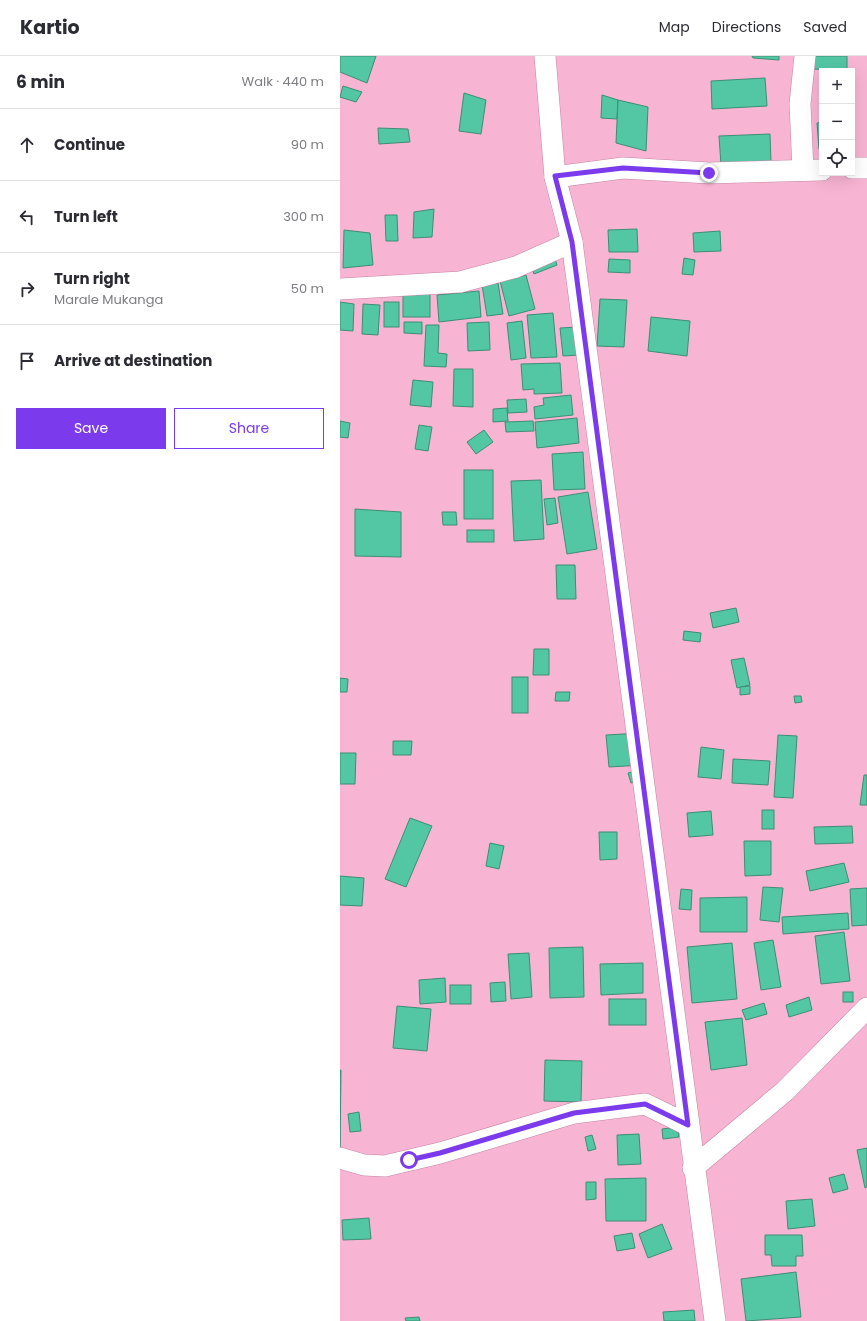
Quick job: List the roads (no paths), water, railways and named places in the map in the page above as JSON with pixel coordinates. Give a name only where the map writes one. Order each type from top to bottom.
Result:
[{"type":"street","points":[[545,56],[555,176],[572,242],[693,1168],[715,1321]]},
{"type":"street","points":[[555,176],[623,168],[709,173],[813,170],[800,104],[805,56]]},
{"type":"street","points":[[855,168],[867,168]]},
{"type":"street","points":[[340,289],[460,282],[516,267],[572,242]]},
{"type":"street","points":[[693,1168],[785,1091],[867,1008]]},
{"type":"street","points":[[340,1158],[364,1165],[385,1166],[440,1153],[574,1113],[645,1104],[688,1125]]}]
